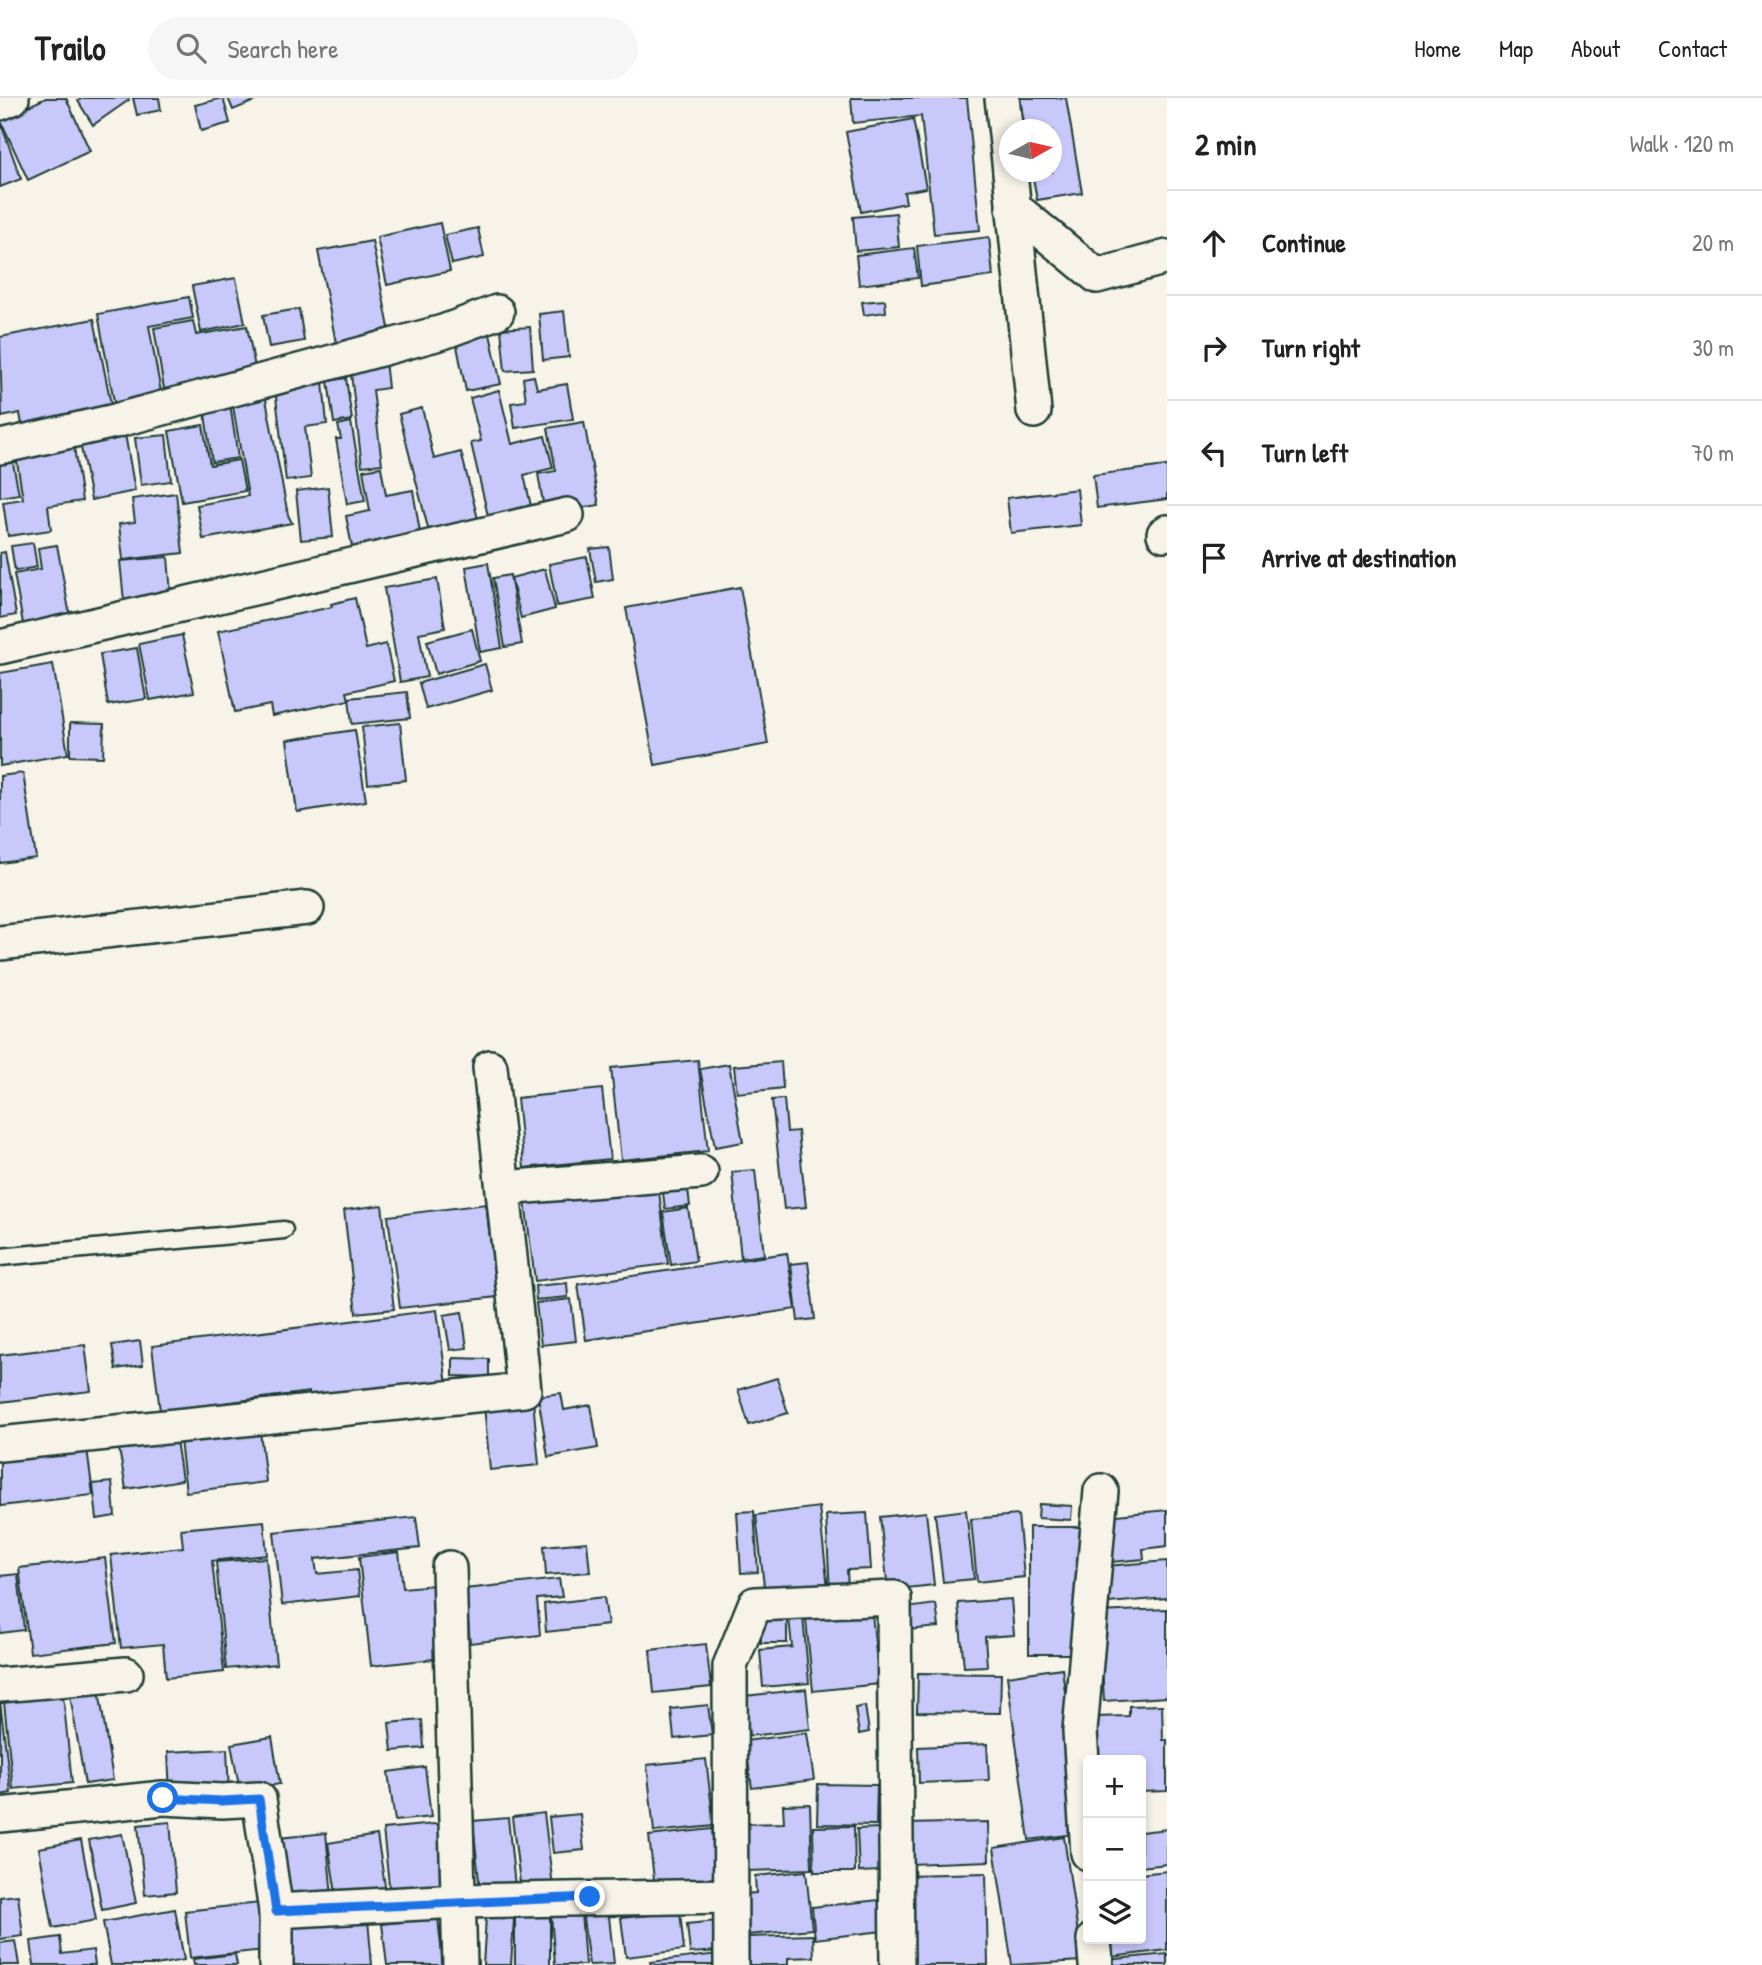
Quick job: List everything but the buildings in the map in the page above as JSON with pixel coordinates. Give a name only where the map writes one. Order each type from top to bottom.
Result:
[{"type":"street","points":[[0,103],[12,98]]},
{"type":"street","points":[[1002,98],[1004,119]]},
{"type":"street","points":[[1011,182],[1034,411]]},
{"type":"street","points":[[1013,207],[1097,276],[1167,257]]},
{"type":"street","points":[[0,447],[128,417],[443,332],[498,312]]},
{"type":"street","points":[[0,647],[567,515]]},
{"type":"street","points":[[0,943],[307,908]]},
{"type":"street","points":[[0,1444],[524,1390],[490,1067]]},
{"type":"street","points":[[504,1188],[701,1172]]},
{"type":"street","points":[[1086,1818],[1080,1731],[1101,1491]]},
{"type":"street","points":[[449,1568],[460,1965]]},
{"type":"street","points":[[731,1965],[730,1666],[755,1604],[894,1598],[897,1965]]},
{"type":"street","points":[[0,1685],[126,1674]]},
{"type":"street","points":[[0,1815],[163,1798],[222,1801],[259,1799],[276,1911],[276,1965]]},
{"type":"street","points":[[276,1911],[458,1901],[730,1896]]},
{"type":"street","points":[[1094,1944],[1096,1965]]},
{"type":"lane","points":[[0,1257],[284,1230]]},
{"type":"route","points":[[163,1798],[222,1801],[259,1799],[276,1911],[590,1897]]}]
